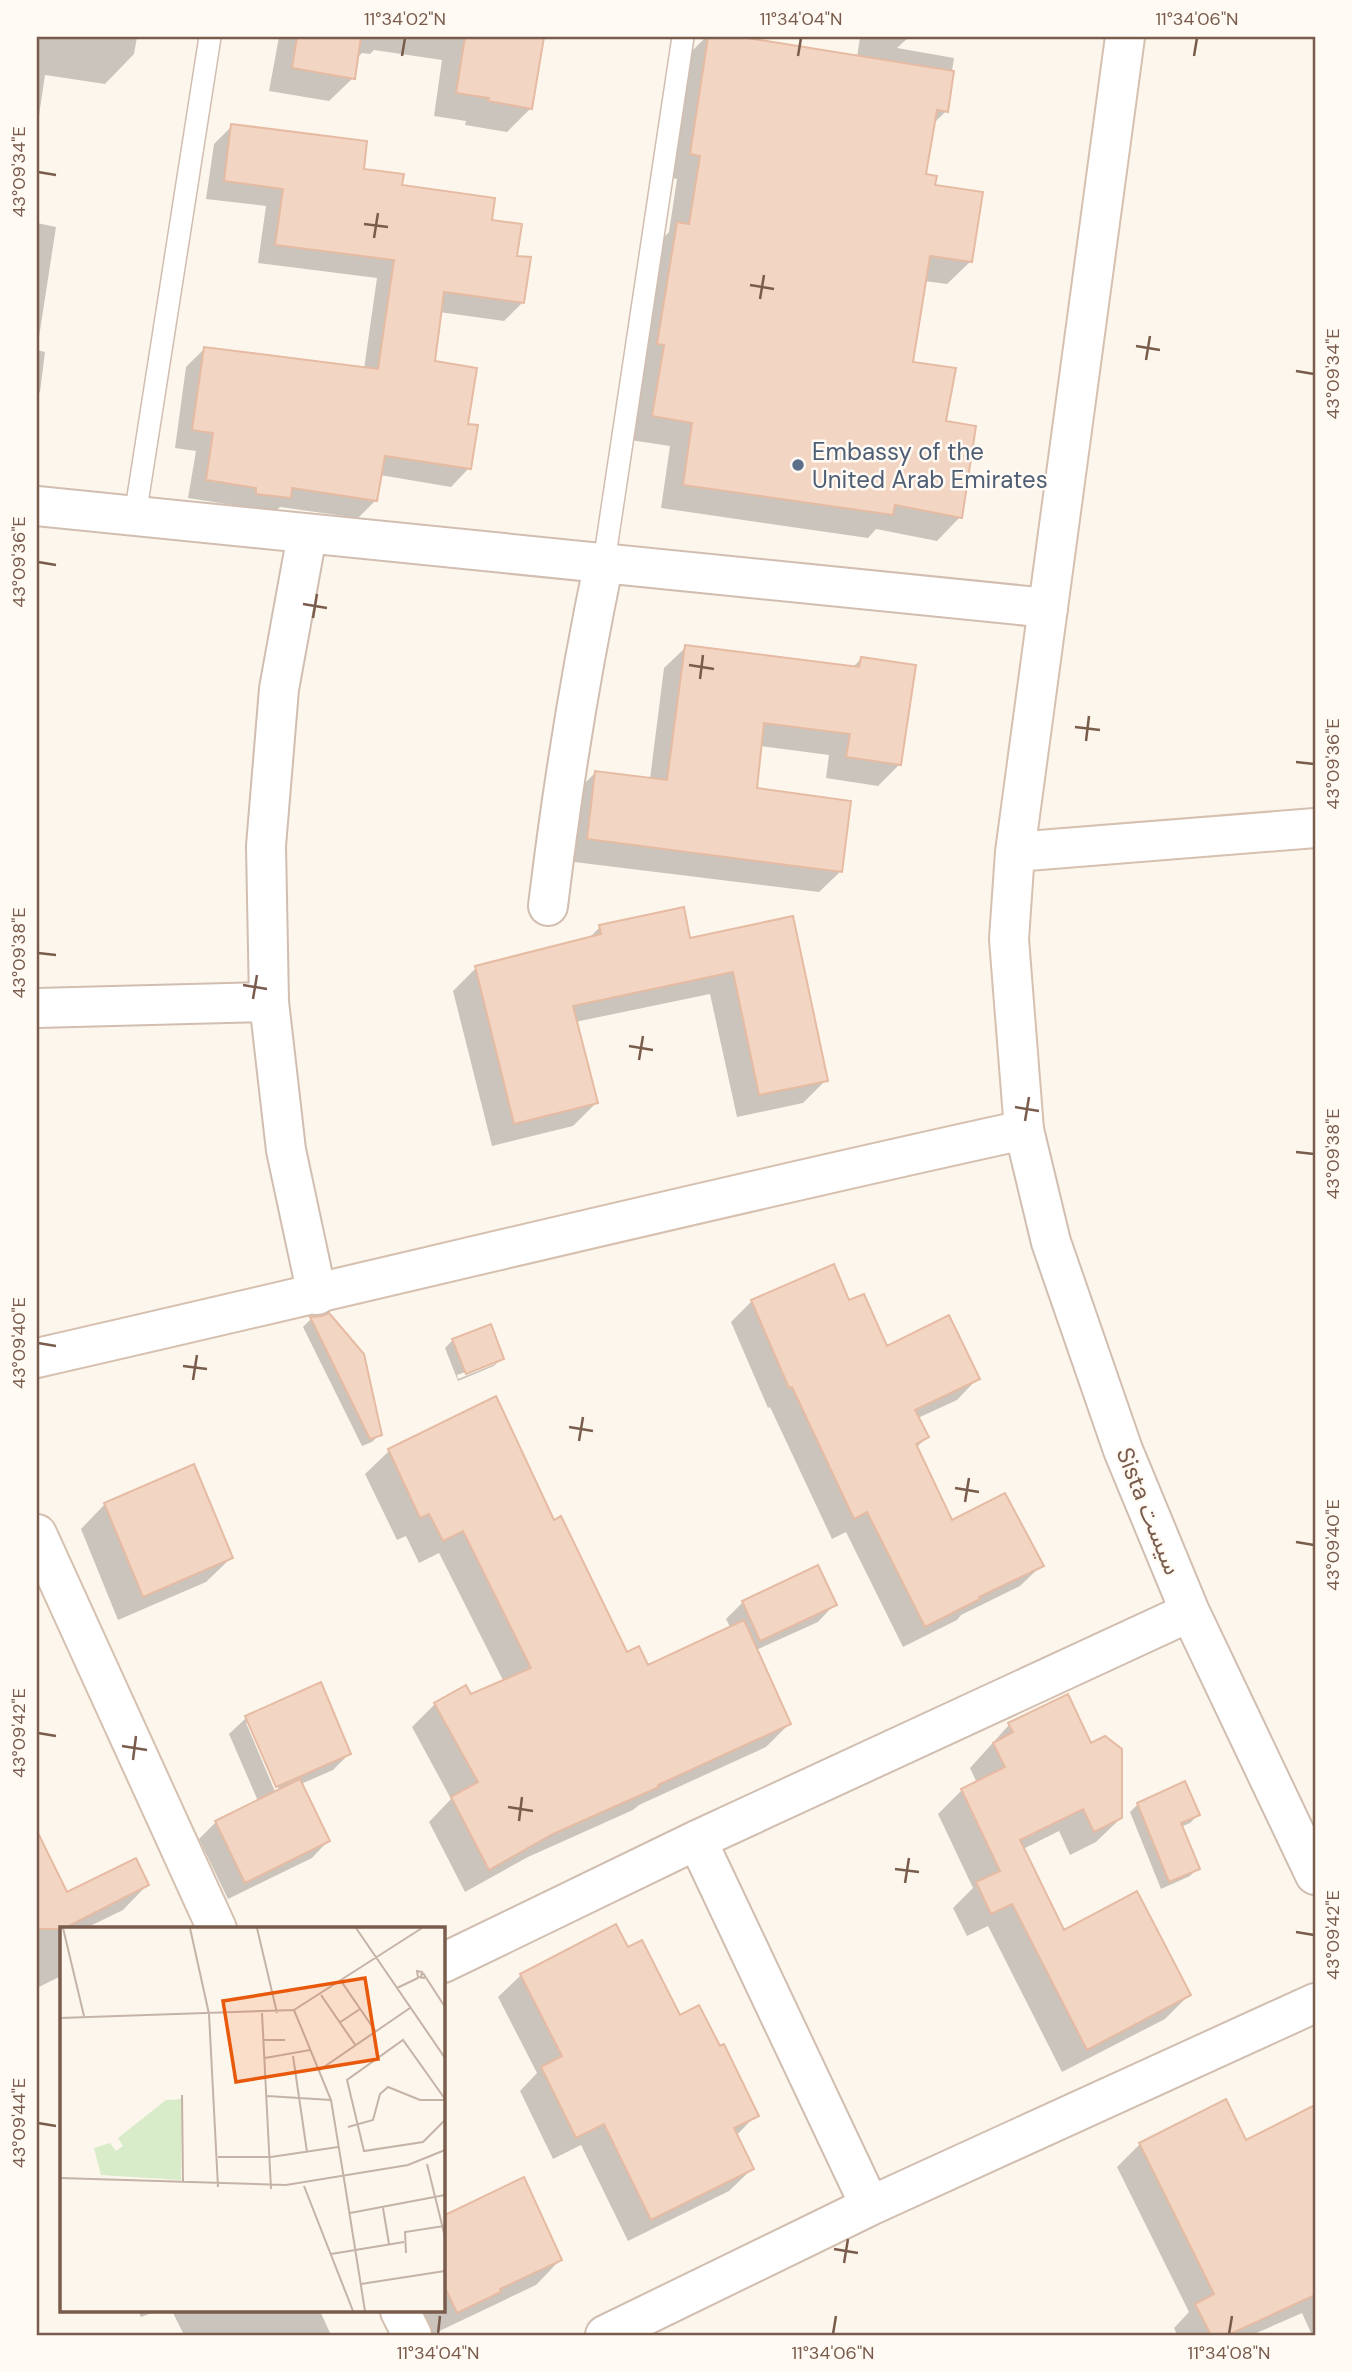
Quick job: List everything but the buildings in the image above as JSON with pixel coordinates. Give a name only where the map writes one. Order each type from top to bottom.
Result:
[{"type":"street","name":"Sista سيست","points":[[1125,37],[1015,852],[1009,939],[1024,1130],[1051,1242],[1123,1450],[1190,1612],[1315,1875]]},
{"type":"street","points":[[37,506],[1048,608]]},
{"type":"street","points":[[307,534],[279,689],[266,846],[269,1002],[286,1150],[317,1295]]},
{"type":"street","points":[[548,906],[576,701],[604,562]]},
{"type":"street","points":[[1015,852],[1315,828]]},
{"type":"street","points":[[37,1008],[269,1002]]},
{"type":"street","points":[[37,1358],[317,1295],[580,1230],[1024,1130]]},
{"type":"street","points":[[37,1534],[216,1927]]},
{"type":"street","points":[[444,1963],[697,1840],[1190,1612]]},
{"type":"street","points":[[697,1840],[870,2206]]},
{"type":"street","points":[[605,2335],[870,2206],[1315,2003]]},
{"type":"street","points":[[400,2312],[412,2335]]},
{"type":"lane","points":[[135,516],[210,37]]},
{"type":"lane","points":[[604,562],[683,37]]},
{"type":"place","name":"Embassy of the United Arab Emirates","points":[[798,465]]}]
